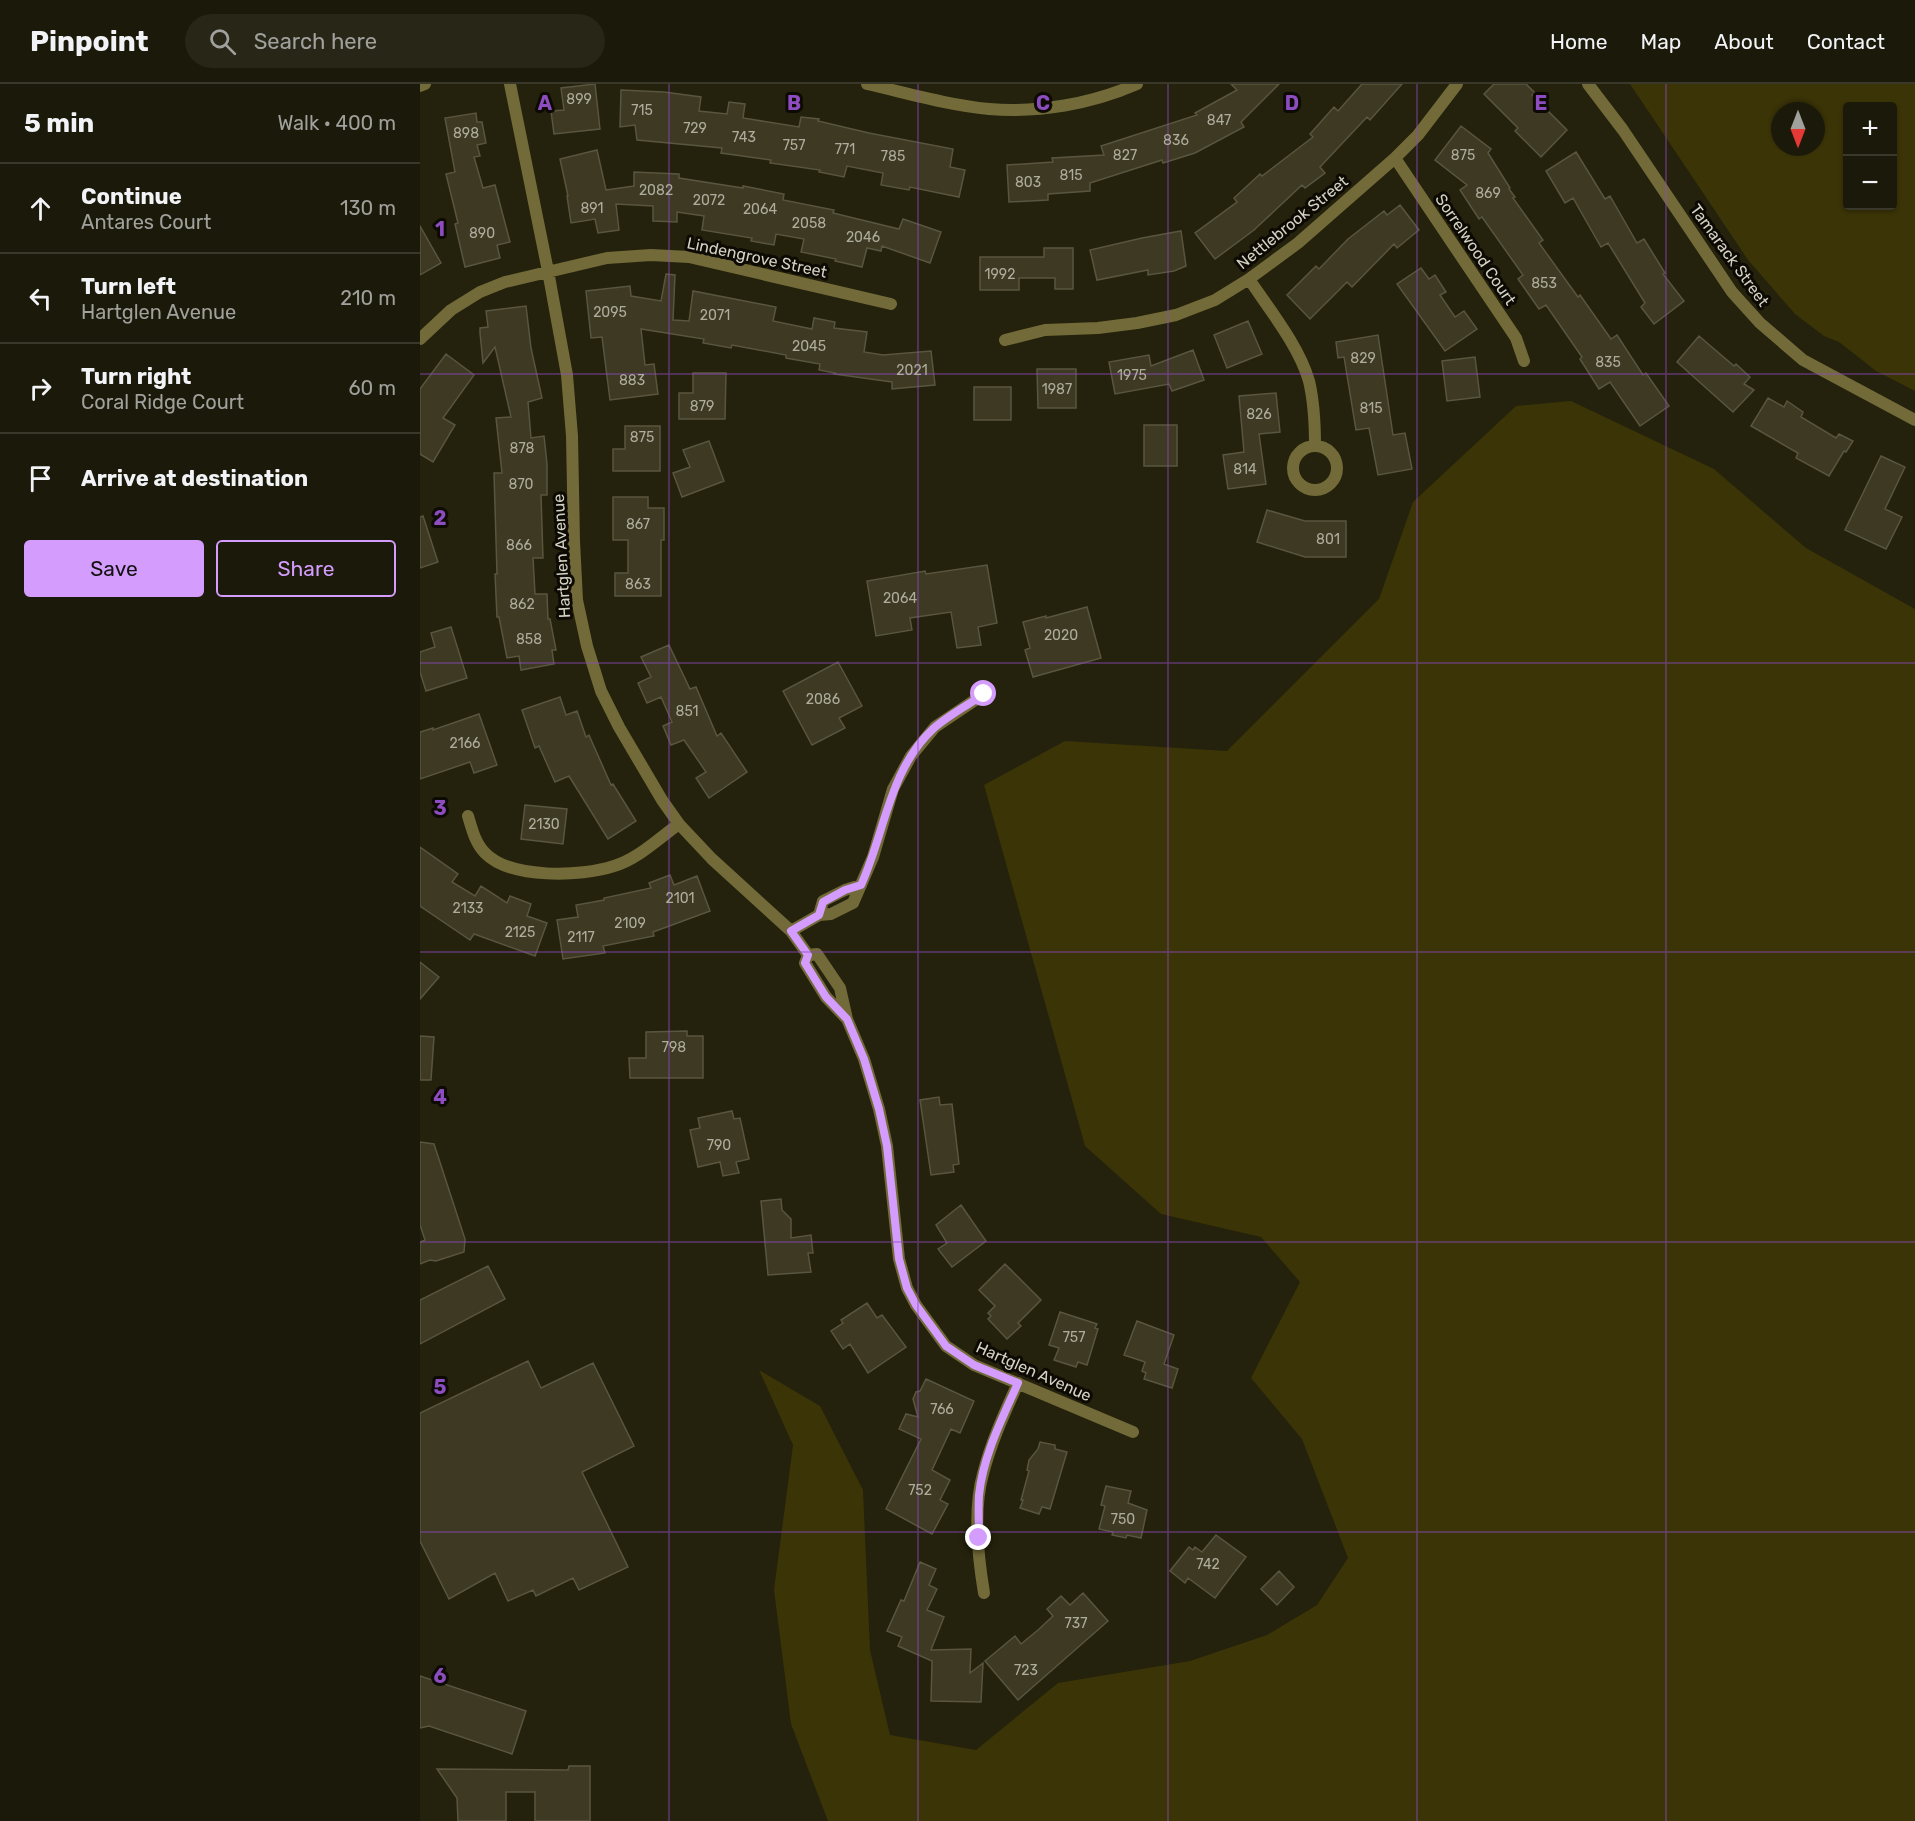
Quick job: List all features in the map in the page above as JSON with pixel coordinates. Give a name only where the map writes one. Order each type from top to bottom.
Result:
[{"type":"street","points":[[420,86],[424,84]]},
{"type":"street","name":"Hartglen Avenue","points":[[510,84],[548,271],[571,404],[577,600],[581,625],[601,691],[657,791],[680,824],[712,859],[791,931],[808,955],[805,963],[826,997],[847,1019],[864,1059],[884,1128],[899,1259],[907,1288],[916,1305],[946,1346],[974,1365],[1133,1432]]},
{"type":"street","points":[[867,84],[988,109],[1039,109],[1071,105],[1104,97],[1137,84]]},
{"type":"street","name":"Nettlebrook Street","points":[[1005,340],[1045,330],[1098,328],[1176,315],[1215,300],[1250,279],[1298,243],[1395,158],[1429,122],[1457,84]]},
{"type":"street","name":"Tamarack Street","points":[[1588,84],[1623,130],[1732,292],[1760,323],[1803,360],[1915,420]]},
{"type":"street","name":"Sorrelwood Court","points":[[1395,158],[1516,338],[1524,361]]},
{"type":"street","name":"Lindengrove Street","points":[[420,339],[463,301],[505,282],[607,258],[651,255],[689,257],[891,304]]},
{"type":"street","points":[[1250,279],[1295,348],[1308,379],[1315,422],[1315,446]]},
{"type":"street","points":[[791,931],[819,915],[823,902],[845,890],[861,885],[873,856],[893,789],[911,756],[935,727],[984,694]]},
{"type":"street","points":[[468,816],[477,843],[487,855],[517,869],[539,874],[560,874],[614,866],[680,824]]},
{"type":"street","points":[[984,1593],[979,1538],[979,1497],[982,1474],[1001,1421],[1018,1383]]},
{"type":"shaded area","points":[[1630,84],[1915,84],[1915,391],[1876,371],[1839,342],[1824,336],[1795,314],[1748,260]]},
{"type":"shaded area","points":[[1571,401],[1714,469],[1806,548],[1915,609],[1915,1821],[828,1821],[791,1724],[774,1590],[793,1445],[759,1370],[820,1406],[863,1490],[870,1650],[890,1735],[976,1750],[1058,1683],[1190,1661],[1267,1635],[1317,1605],[1348,1558],[1302,1439],[1251,1378],[1300,1282],[1261,1237],[1161,1214],[1085,1146],[984,785],[1065,741],[1227,751],[1379,599],[1413,502],[1516,406]]},
{"type":"building","points":[[595,84],[600,129],[554,134],[551,111],[564,110],[561,88]]},
{"type":"building","points":[[1231,84],[1279,84],[1241,122],[1244,127],[1195,153],[1163,163],[1162,160],[1090,183],[1090,191],[1048,194],[1048,200],[1009,202],[1007,165],[1053,162],[1052,158],[1104,155],[1101,146],[1197,115],[1195,113],[1237,90]]},
{"type":"building","points":[[1362,84],[1402,84],[1370,120],[1367,117],[1320,167],[1325,173],[1305,188],[1302,185],[1254,230],[1215,259],[1195,233],[1237,202],[1234,198],[1260,174],[1262,176],[1313,137],[1310,134],[1334,107],[1338,111]]},
{"type":"building","points":[[1494,84],[1526,84],[1535,93],[1532,95],[1567,130],[1541,157],[1515,131],[1518,128],[1484,94]]},
{"type":"building","points":[[621,90],[701,97],[699,111],[727,114],[729,102],[745,104],[743,118],[799,127],[801,117],[819,119],[818,121],[869,133],[953,149],[950,167],[965,170],[959,197],[910,187],[909,190],[881,185],[883,173],[847,166],[844,177],[819,172],[820,170],[770,163],[771,160],[721,153],[722,148],[637,140],[635,125],[620,127]]},
{"type":"building","points":[[476,113],[477,122],[482,122],[486,143],[477,145],[480,156],[474,157],[483,188],[495,185],[510,242],[497,245],[500,258],[465,267],[455,224],[458,223],[446,174],[455,172],[445,118]]},
{"type":"building","points":[[1461,126],[1491,149],[1488,153],[1515,197],[1513,198],[1543,240],[1539,243],[1611,339],[1617,335],[1643,375],[1646,373],[1669,406],[1640,426],[1610,382],[1599,389],[1580,359],[1582,357],[1546,305],[1539,309],[1518,279],[1523,275],[1482,217],[1479,219],[1460,190],[1467,185],[1435,160]]},
{"type":"building","points":[[597,150],[606,190],[634,186],[634,172],[679,174],[679,178],[784,194],[783,200],[834,210],[833,213],[899,229],[903,219],[941,232],[930,263],[882,246],[881,251],[867,248],[862,267],[801,252],[804,239],[776,234],[774,245],[751,241],[752,238],[702,230],[704,216],[677,212],[677,222],[653,221],[653,206],[616,204],[619,230],[598,233],[595,219],[571,223],[560,159]]},
{"type":"building","points":[[1576,152],[1605,199],[1610,196],[1637,243],[1644,239],[1665,273],[1663,274],[1684,301],[1654,324],[1641,307],[1645,303],[1608,243],[1601,247],[1573,198],[1565,203],[1546,171]]},
{"type":"building","points":[[1400,205],[1419,230],[1397,248],[1394,244],[1352,287],[1347,282],[1310,319],[1287,295],[1316,266],[1319,269],[1348,239],[1384,211],[1387,215]]},
{"type":"building","points":[[420,226],[441,263],[420,275]]},
{"type":"building","points":[[1181,231],[1186,266],[1174,271],[1148,275],[1148,270],[1097,280],[1090,250]]},
{"type":"building","points":[[1044,248],[1073,248],[1073,289],[1055,289],[1055,278],[1019,278],[1019,290],[980,290],[980,257],[1044,257]]},
{"type":"building","points":[[1421,268],[1429,279],[1435,275],[1446,292],[1440,295],[1455,317],[1464,311],[1477,329],[1445,351],[1397,284]]},
{"type":"building","points":[[666,274],[675,275],[673,320],[689,321],[693,291],[776,307],[773,321],[812,329],[814,318],[835,322],[834,328],[867,332],[864,352],[883,355],[931,351],[935,385],[892,389],[892,382],[834,374],[819,370],[820,364],[786,358],[786,355],[732,345],[731,348],[703,343],[704,339],[641,329],[645,365],[654,364],[658,394],[610,400],[602,337],[591,338],[586,291],[630,286],[631,296],[661,301]]},
{"type":"building","points":[[526,306],[531,348],[542,398],[528,402],[531,438],[544,436],[547,464],[547,495],[541,495],[543,558],[533,558],[535,594],[547,594],[548,619],[550,619],[556,650],[552,650],[554,664],[521,670],[519,656],[507,658],[499,617],[497,617],[495,574],[497,574],[494,473],[502,473],[496,418],[511,417],[495,347],[483,363],[480,328],[488,327],[486,311]]},
{"type":"building","points":[[1248,321],[1262,354],[1227,368],[1214,335]]},
{"type":"building","points":[[1378,335],[1393,435],[1405,433],[1412,469],[1378,475],[1369,428],[1356,430],[1344,357],[1338,358],[1336,342]]},
{"type":"building","points":[[1699,336],[1750,377],[1744,384],[1754,390],[1733,412],[1677,362]]},
{"type":"building","points":[[1193,350],[1204,380],[1172,391],[1169,384],[1115,394],[1109,362],[1149,355],[1151,366]]},
{"type":"building","points":[[446,354],[474,375],[443,418],[455,425],[433,462],[420,454],[420,389]]},
{"type":"building","points":[[1475,357],[1480,397],[1447,401],[1442,361]]},
{"type":"building","points":[[1037,369],[1076,369],[1076,408],[1038,408]]},
{"type":"building","points":[[693,373],[726,373],[725,419],[679,419],[679,393],[693,393]]},
{"type":"building","points":[[974,387],[1011,387],[1011,420],[974,420]]},
{"type":"building","points":[[1276,393],[1280,432],[1259,434],[1266,484],[1228,489],[1223,455],[1244,452],[1239,396]]},
{"type":"building","points":[[1768,398],[1784,407],[1787,401],[1803,412],[1801,417],[1836,438],[1839,434],[1853,441],[1829,476],[1796,458],[1798,453],[1751,426]]},
{"type":"building","points":[[1144,425],[1177,425],[1177,466],[1144,466]]},
{"type":"building","points":[[625,426],[660,426],[660,471],[613,471],[613,449],[625,449]]},
{"type":"building","points":[[709,441],[724,481],[682,497],[673,473],[690,467],[683,450]]},
{"type":"building","points":[[1881,456],[1905,467],[1885,509],[1902,517],[1886,549],[1845,530]]},
{"type":"building","points":[[613,497],[648,497],[648,508],[664,508],[664,540],[661,540],[661,596],[615,596],[615,573],[628,573],[628,540],[613,540]]},
{"type":"building","points":[[1267,510],[1305,521],[1346,521],[1346,557],[1305,557],[1257,542]]},
{"type":"building","points":[[423,516],[438,562],[420,568],[420,517]]},
{"type":"building","points":[[987,565],[997,623],[978,627],[981,645],[957,648],[951,612],[910,618],[912,630],[876,636],[867,581],[925,571],[926,574]]},
{"type":"building","points":[[1087,607],[1101,658],[1033,677],[1025,650],[1030,648],[1023,622]]},
{"type":"building","points":[[451,627],[467,678],[426,691],[420,672],[420,652],[435,647],[431,633]]},
{"type":"building","points":[[669,645],[690,689],[696,687],[717,736],[721,733],[747,772],[709,798],[696,778],[706,772],[684,740],[671,745],[663,726],[672,722],[661,697],[647,703],[638,683],[651,677],[641,657]]},
{"type":"building","points":[[838,662],[862,706],[839,718],[845,728],[812,745],[783,691]]},
{"type":"building","points":[[560,697],[566,715],[577,711],[586,737],[589,735],[611,785],[613,784],[636,821],[608,839],[569,776],[555,782],[539,746],[535,748],[522,710]]},
{"type":"building","points":[[479,714],[497,765],[474,773],[470,762],[420,779],[420,732],[433,728],[433,730]]},
{"type":"building","points":[[525,805],[567,809],[563,844],[521,839]]},
{"type":"building","points":[[420,847],[458,874],[452,882],[475,896],[481,886],[507,903],[510,896],[531,904],[527,916],[547,923],[535,956],[474,934],[470,940],[420,906]]},
{"type":"building","points":[[670,875],[674,885],[697,876],[710,911],[653,932],[654,936],[603,946],[605,953],[563,959],[557,920],[578,917],[576,905],[651,888],[649,883]]},
{"type":"building","points":[[420,962],[439,977],[420,999]]},
{"type":"building","points":[[687,1031],[687,1036],[703,1036],[703,1078],[630,1078],[629,1058],[646,1058],[646,1032]]},
{"type":"building","points":[[420,1036],[434,1037],[431,1080],[420,1080]]},
{"type":"building","points":[[939,1097],[940,1105],[952,1104],[959,1164],[953,1165],[954,1172],[931,1175],[920,1100]]},
{"type":"building","points":[[732,1111],[734,1119],[740,1118],[749,1159],[736,1162],[739,1173],[723,1176],[720,1162],[698,1167],[690,1130],[700,1128],[698,1118]]},
{"type":"building","points":[[420,1142],[434,1144],[465,1239],[464,1252],[420,1264],[420,1242],[425,1240],[420,1225]]},
{"type":"building","points":[[781,1199],[782,1210],[791,1219],[791,1238],[811,1235],[813,1253],[808,1253],[811,1272],[768,1275],[761,1201]]},
{"type":"building","points":[[961,1205],[986,1241],[952,1267],[938,1249],[947,1243],[936,1225]]},
{"type":"building","points":[[1005,1264],[1041,1300],[1018,1323],[1021,1326],[1007,1339],[988,1319],[991,1316],[988,1313],[995,1306],[979,1290]]},
{"type":"building","points":[[488,1266],[505,1299],[420,1344],[420,1300]]},
{"type":"building","points":[[867,1303],[877,1318],[882,1315],[906,1347],[868,1373],[850,1344],[843,1349],[831,1331],[843,1323],[841,1320]]},
{"type":"building","points":[[1060,1312],[1097,1324],[1095,1328],[1098,1329],[1087,1365],[1078,1362],[1076,1367],[1054,1360],[1059,1348],[1049,1345]]},
{"type":"building","points":[[1137,1321],[1174,1335],[1164,1364],[1178,1369],[1172,1388],[1144,1379],[1146,1373],[1142,1371],[1145,1362],[1124,1355]]},
{"type":"building","points":[[528,1361],[541,1388],[593,1363],[634,1446],[582,1472],[628,1567],[579,1590],[573,1578],[536,1596],[533,1590],[508,1601],[495,1573],[449,1599],[420,1541],[420,1413]]},
{"type":"building","points":[[926,1379],[974,1401],[960,1433],[951,1429],[932,1470],[950,1480],[940,1500],[948,1504],[932,1534],[886,1509],[921,1439],[899,1429],[906,1414],[918,1417],[913,1399]]},
{"type":"building","points":[[1040,1442],[1055,1445],[1055,1449],[1067,1452],[1050,1509],[1042,1507],[1039,1514],[1020,1508],[1029,1471],[1027,1470],[1029,1460],[1038,1449]]},
{"type":"building","points":[[1106,1486],[1131,1491],[1128,1503],[1147,1510],[1141,1538],[1112,1535],[1113,1532],[1099,1529],[1105,1506],[1101,1505]]},
{"type":"building","points":[[1216,1535],[1246,1557],[1215,1598],[1188,1578],[1185,1583],[1170,1571],[1189,1547],[1193,1550],[1195,1547],[1202,1552]]},
{"type":"building","points":[[920,1562],[936,1569],[929,1585],[937,1589],[927,1610],[944,1617],[931,1650],[971,1649],[970,1673],[983,1663],[981,1702],[931,1701],[932,1661],[898,1646],[902,1637],[887,1631],[901,1600],[904,1601]]},
{"type":"building","points":[[1279,1571],[1294,1587],[1277,1605],[1261,1589]]},
{"type":"building","points":[[1083,1593],[1108,1621],[1018,1700],[985,1661],[1015,1636],[1021,1644],[1038,1630],[1053,1616],[1047,1609],[1061,1596],[1070,1605]]},
{"type":"building","points":[[420,1676],[526,1711],[512,1754],[429,1726],[420,1728]]},
{"type":"building","points":[[569,1766],[590,1766],[590,1821],[535,1821],[535,1792],[506,1792],[506,1821],[458,1821],[457,1798],[437,1769],[568,1770]]},
{"type":"route","points":[[979,1538],[979,1497],[982,1474],[1018,1383],[974,1365],[946,1346],[936,1335],[907,1288],[899,1259],[887,1146],[864,1059],[847,1019],[826,997],[805,963],[808,955],[791,931],[819,915],[823,902],[845,890],[861,885],[873,856],[893,789],[911,756],[935,727],[984,694]]}]
